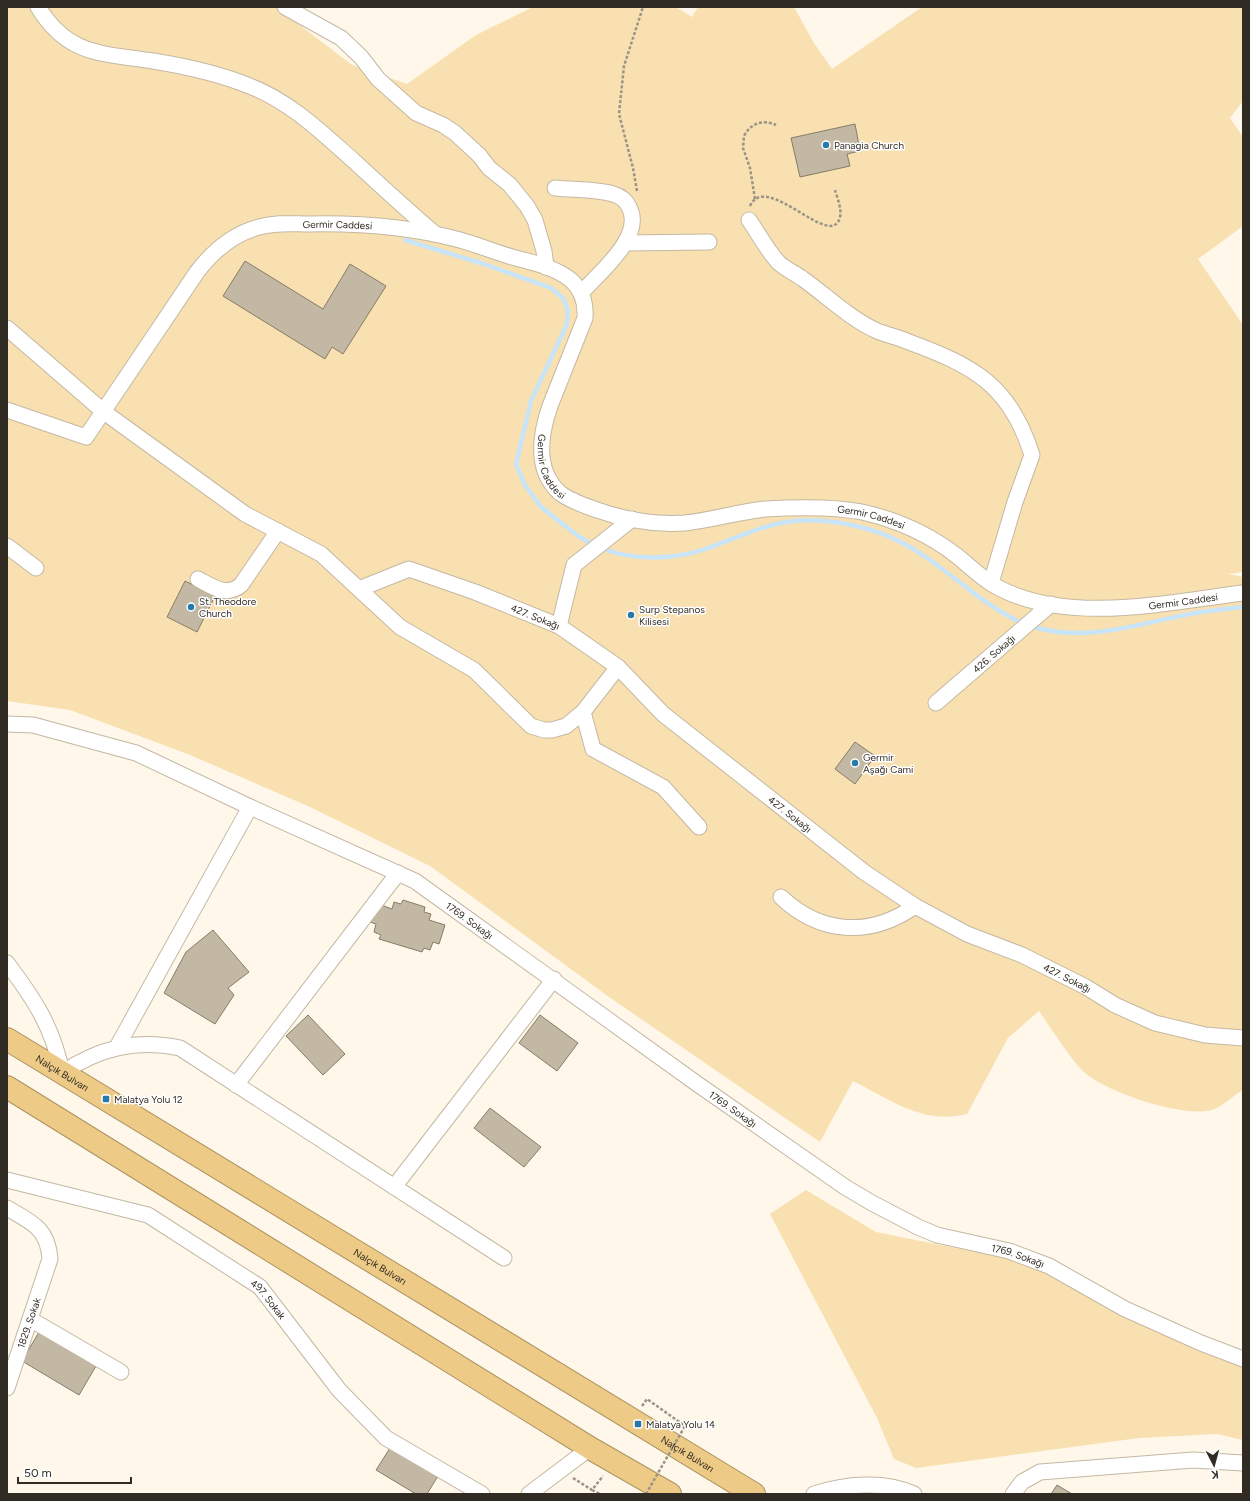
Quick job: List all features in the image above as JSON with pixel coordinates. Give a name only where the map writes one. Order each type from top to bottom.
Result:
[{"type":"highway","name":"Nalçık Bulvarı","points":[[7,1039],[754,1494]]},
{"type":"highway","points":[[7,1087],[590,1448],[670,1494]]},
{"type":"street","points":[[38,7],[52,26],[63,36],[89,51],[104,55],[153,61],[185,67],[231,79],[270,95],[310,122],[434,233]]},
{"type":"street","points":[[285,7],[341,38],[361,57],[378,80],[416,113],[430,118],[455,133],[479,155],[489,168],[510,185],[527,206],[534,220],[544,251],[546,267]]},
{"type":"street","points":[[554,188],[614,194],[625,200],[632,212],[633,218],[630,233],[625,243],[581,293]]},
{"type":"street","points":[[749,220],[778,263],[802,278],[840,309],[875,330],[955,360],[971,368],[990,383],[1010,406],[1019,421],[1032,455],[1015,502],[991,583]]},
{"type":"street","name":"Germir Caddesi","points":[[7,410],[86,437],[197,272],[212,254],[230,239],[259,227],[290,223],[373,225],[434,233],[479,245],[546,267],[570,279],[581,293],[586,310],[585,318],[545,420],[541,446],[542,457],[549,478],[561,494],[603,512],[632,519],[665,523],[683,523],[718,518],[736,513],[787,508],[834,508],[854,511],[894,521],[913,529],[946,548],[991,583],[1018,596],[1051,604],[1086,608],[1116,608],[1243,593]]},
{"type":"street","points":[[625,243],[710,242]]},
{"type":"street","points":[[7,328],[104,412],[245,514],[321,554],[400,627],[474,670],[531,726],[544,730],[559,729],[584,712],[618,666]]},
{"type":"street","points":[[559,626],[574,565],[632,519]]},
{"type":"street","points":[[198,579],[219,590],[230,591],[236,589],[241,585],[278,531]]},
{"type":"street","points":[[7,546],[36,568]]},
{"type":"street","name":"427. Sokağı","points":[[359,589],[409,570],[475,592],[559,626],[618,666],[663,714],[864,872],[915,906],[967,934],[1022,955],[1086,987],[1116,1005],[1155,1023],[1205,1035],[1243,1038]]},
{"type":"street","name":"426. Sokağı","points":[[936,703],[1051,604]]},
{"type":"street","points":[[584,712],[593,749],[663,787],[699,827]]},
{"type":"street","name":"1769. Sokağı","points":[[7,724],[33,725],[136,753],[250,807],[415,881],[554,979],[703,1088],[845,1187],[872,1203],[918,1228],[937,1235],[1009,1251],[1049,1266],[1125,1309],[1201,1343],[1243,1359]]},
{"type":"street","points":[[117,1047],[250,807]]},
{"type":"street","points":[[236,1085],[398,873]]},
{"type":"street","points":[[781,896],[790,905],[810,918],[833,926],[845,928],[868,927],[881,924],[893,920],[915,906]]},
{"type":"street","points":[[7,963],[34,998],[49,1026],[62,1073],[92,1055],[117,1047],[146,1044],[180,1048],[504,1258]]},
{"type":"street","points":[[394,1187],[554,979]]},
{"type":"street","name":"497. Sokak","points":[[7,1180],[148,1215],[260,1287],[340,1390],[386,1438],[482,1494]]},
{"type":"street","name":"1829. Sokak","points":[[7,1208],[36,1225],[48,1243],[50,1259],[7,1388]]},
{"type":"street","points":[[30,1319],[121,1372]]},
{"type":"street","points":[[529,1494],[590,1448]]},
{"type":"street","points":[[1013,1494],[1022,1482],[1040,1472],[1193,1460],[1243,1462]]},
{"type":"street","points":[[814,1494],[841,1487],[874,1485],[891,1487],[914,1494]]},
{"type":"path","points":[[633,218],[637,197],[636,183],[619,114],[624,66],[643,7]]},
{"type":"path","points":[[776,125],[766,122],[755,124],[744,136],[743,148],[750,168],[755,199],[766,195],[772,197],[815,222],[831,225],[837,222],[840,216],[835,190]]},
{"type":"path","points":[[646,1494],[685,1426],[647,1399]]},
{"type":"path","points":[[592,1490],[614,1462]]},
{"type":"path","points":[[560,1470],[600,1494]]},
{"type":"shaded area","points":[[7,7],[276,7],[352,65],[407,84],[476,35],[533,7],[676,7],[692,17],[698,7],[794,7],[814,43],[832,69],[922,7],[1243,7],[1243,101],[1230,118],[1243,137],[1243,226],[1198,259],[1243,325],[1243,572],[1228,574],[1243,577],[1243,1090],[1212,1110],[1199,1111],[1164,1107],[1125,1095],[1093,1079],[1083,1071],[1066,1050],[1039,1011],[1008,1038],[967,1114],[951,1117],[936,1116],[908,1109],[853,1081],[820,1142],[609,997],[430,866],[310,807],[190,755],[70,710],[7,701]]},
{"type":"shaded area","points":[[806,1190],[876,1232],[1025,1262],[1146,1327],[1167,1336],[1243,1360],[1243,1440],[1217,1434],[1139,1438],[916,1468],[894,1459],[877,1418],[770,1214]]},
{"type":"building","name":"Panagia Church","points":[[855,124],[860,151],[847,154],[850,166],[800,177],[791,138]]},
{"type":"building","points":[[245,261],[323,309],[350,264],[386,286],[343,354],[332,347],[325,359],[223,296]]},
{"type":"building","name":"St. Theodore Church","points":[[185,581],[215,596],[197,632],[167,617]]},
{"type":"building","name":"Germir Aşağı Cami","points":[[855,742],[875,756],[855,784],[835,769]]},
{"type":"building","points":[[403,900],[425,907],[424,912],[431,914],[429,920],[445,925],[439,944],[433,942],[430,950],[424,948],[422,952],[379,939],[381,935],[374,932],[376,924],[370,922],[376,903],[392,909],[394,902],[401,904]]},
{"type":"building","points":[[213,930],[249,972],[228,988],[234,995],[215,1024],[164,993],[186,952]]},
{"type":"building","points":[[308,1015],[345,1054],[323,1075],[286,1036]]},
{"type":"building","points":[[540,1015],[578,1043],[557,1071],[519,1043]]},
{"type":"building","points":[[490,1108],[541,1147],[524,1167],[474,1128]]},
{"type":"building","points":[[42,1327],[99,1361],[79,1395],[22,1361]]},
{"type":"building","points":[[390,1448],[438,1476],[427,1494],[416,1494],[376,1470]]},
{"type":"building","points":[[1057,1485],[1072,1494],[1051,1494]]},
{"type":"waterway","points":[[405,240],[484,264],[551,288],[563,298],[568,311],[567,324],[531,401],[516,464],[525,485],[541,507],[578,536],[594,545]]},
{"type":"waterway","points":[[601,548],[628,556],[657,558],[700,551],[755,530],[780,523],[808,520],[837,522],[862,528],[899,541],[934,563],[997,609],[1024,624]]},
{"type":"waterway","points":[[1031,626],[1050,631],[1089,633],[1108,631],[1199,612],[1243,607]]},
{"type":"place","name":"Panagia Church","points":[[826,145]]},
{"type":"place","name":"St. Theodore Church","points":[[191,607]]},
{"type":"place","name":"Surp Stepanos Kilisesi","points":[[631,615]]},
{"type":"place","name":"Germir Aşağı Cami","points":[[855,763]]},
{"type":"place","name":"Malatya Yolu 12","points":[[106,1099]]},
{"type":"place","name":"Malatya Yolu 14","points":[[638,1424]]}]
